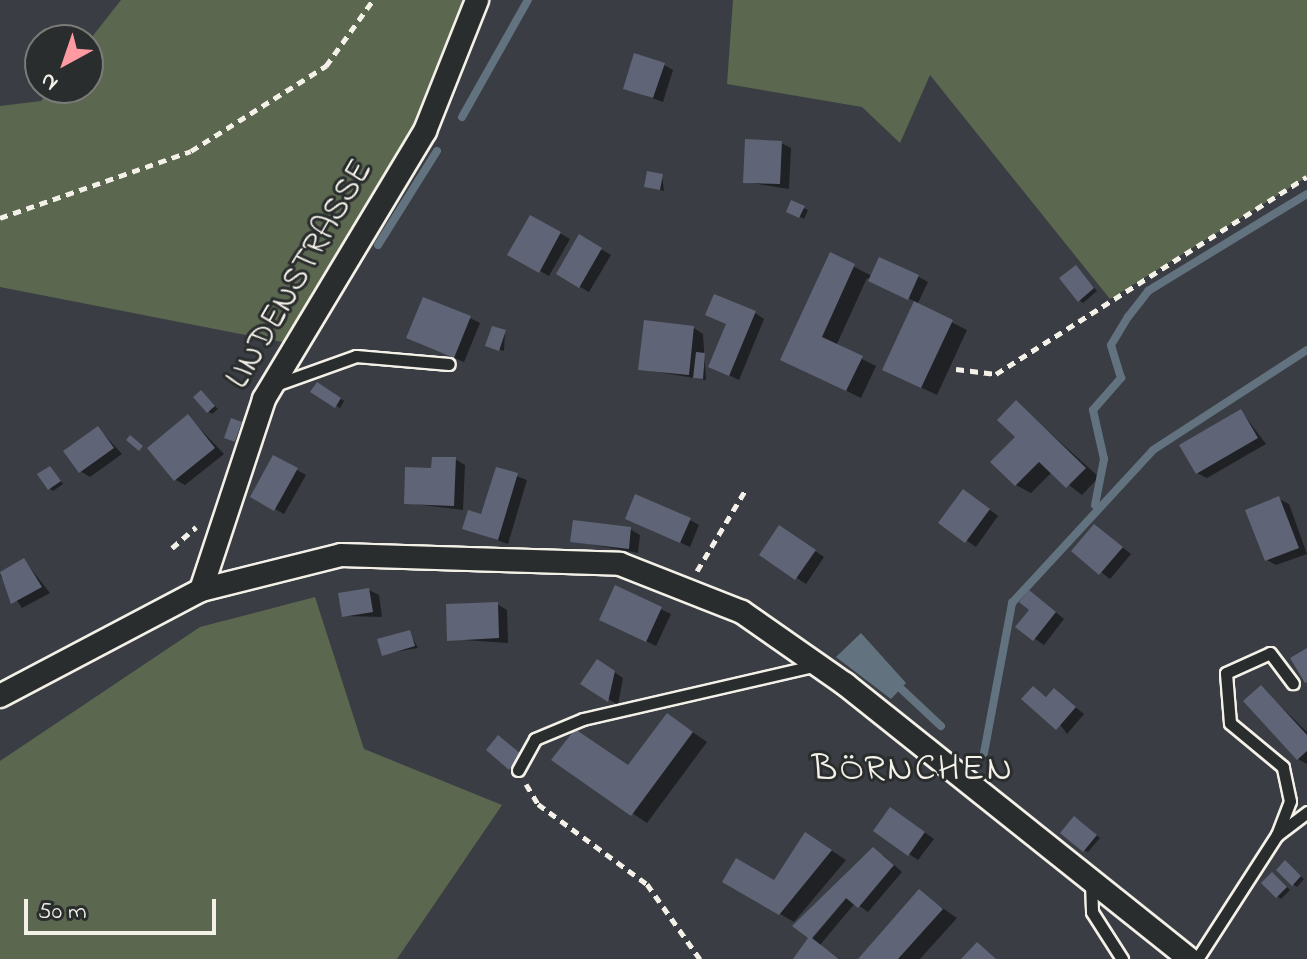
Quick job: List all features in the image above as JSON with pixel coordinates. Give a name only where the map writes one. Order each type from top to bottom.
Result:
[{"type":"street","name":"LINDENSTRASSE","points":[[201,590],[270,387],[425,131],[477,0]]},
{"type":"street","points":[[0,696],[201,590],[341,555],[620,564],[688,585],[817,665],[1190,959]]},
{"type":"lane","points":[[270,387],[356,356],[449,364]]},
{"type":"lane","points":[[1197,959],[1277,835],[1290,801],[1283,767],[1230,723],[1226,673],[1270,653],[1293,683]]},
{"type":"lane","points":[[518,770],[535,739],[583,719],[817,665]]},
{"type":"lane","points":[[1277,835],[1307,812]]},
{"type":"lane","points":[[1091,882],[1092,912],[1122,959]]},
{"type":"path","points":[[0,218],[191,151],[326,66],[373,0]]},
{"type":"path","points":[[956,369],[996,374],[1307,177]]},
{"type":"path","points":[[688,585],[746,489]]},
{"type":"path","points":[[518,770],[538,804],[647,884],[700,959]]},
{"type":"green space","points":[[121,0],[477,0],[425,131],[292,344],[0,287],[0,106],[24,103],[104,104],[102,24]]},
{"type":"green space","points":[[733,0],[1307,0],[1307,177],[1110,299],[930,75],[900,143],[862,107],[727,84]]},
{"type":"green space","points":[[315,597],[364,749],[502,805],[397,959],[0,959],[0,761],[200,627]]},
{"type":"water","points":[[861,633],[906,683],[891,699],[836,657]]},
{"type":"building","points":[[634,53],[665,63],[653,98],[623,89]]},
{"type":"building","points":[[745,139],[782,141],[780,184],[743,183]]},
{"type":"building","points":[[647,171],[663,174],[660,190],[644,187]]},
{"type":"building","points":[[791,200],[805,206],[799,218],[786,212]]},
{"type":"building","points":[[530,215],[561,232],[539,273],[507,255]]},
{"type":"building","points":[[579,234],[602,248],[579,288],[556,274]]},
{"type":"building","points":[[830,252],[855,264],[822,337],[863,356],[846,391],[780,360]]},
{"type":"building","points":[[879,257],[919,275],[908,300],[868,281]]},
{"type":"building","points":[[1076,265],[1094,288],[1078,302],[1059,278]]},
{"type":"building","points":[[714,294],[756,311],[729,376],[708,367],[726,324],[705,315]]},
{"type":"building","points":[[423,297],[471,316],[454,358],[406,338]]},
{"type":"building","points":[[914,301],[953,320],[921,388],[882,370]]},
{"type":"building","points":[[644,320],[694,326],[689,375],[638,370]]},
{"type":"building","points":[[492,326],[506,330],[499,351],[485,346]]},
{"type":"building","points":[[696,352],[705,353],[703,379],[693,378]]},
{"type":"building","points":[[317,382],[341,398],[335,408],[310,392]]},
{"type":"building","points":[[201,390],[215,406],[207,413],[193,397]]},
{"type":"building","points":[[1016,400],[1086,468],[1066,488],[1039,462],[1015,486],[990,462],[1015,437],[997,420]]},
{"type":"building","points":[[1241,409],[1258,438],[1196,474],[1179,445]]},
{"type":"building","points":[[188,414],[215,448],[174,481],[147,448]]},
{"type":"building","points":[[231,418],[242,422],[235,442],[224,438]]},
{"type":"building","points":[[98,426],[114,448],[79,473],[63,451]]},
{"type":"building","points":[[130,435],[143,446],[139,451],[126,440]]},
{"type":"building","points":[[273,455],[298,468],[274,511],[250,497]]},
{"type":"building","points":[[432,457],[456,457],[454,506],[404,504],[405,467],[431,468]]},
{"type":"building","points":[[50,466],[61,481],[48,490],[37,474]]},
{"type":"building","points":[[496,467],[518,473],[498,540],[462,529],[468,510],[481,514]]},
{"type":"building","points":[[963,489],[990,509],[965,543],[938,523]]},
{"type":"building","points":[[635,494],[691,518],[680,543],[625,519]]},
{"type":"building","points":[[1279,496],[1299,548],[1265,561],[1245,510]]},
{"type":"building","points":[[573,520],[631,527],[629,549],[570,542]]},
{"type":"building","points":[[1094,524],[1123,547],[1099,575],[1071,551]]},
{"type":"building","points":[[779,525],[816,550],[795,580],[759,555]]},
{"type":"building","points":[[24,558],[42,587],[11,604],[0,572]]},
{"type":"building","points":[[615,585],[662,607],[646,642],[599,620]]},
{"type":"building","points":[[369,588],[373,612],[342,617],[338,593]]},
{"type":"building","points":[[1029,590],[1056,612],[1033,641],[1015,627],[1029,610],[1019,602]]},
{"type":"building","points":[[498,602],[499,638],[447,641],[446,604]]},
{"type":"building","points":[[410,630],[415,646],[382,656],[377,639]]},
{"type":"building","points":[[1307,648],[1307,682],[1305,683],[1290,658]]},
{"type":"building","points":[[597,659],[615,671],[608,702],[580,684]]},
{"type":"building","points":[[1261,685],[1307,735],[1307,751],[1297,760],[1243,701]]},
{"type":"building","points":[[1033,686],[1046,697],[1054,688],[1076,707],[1056,730],[1021,699]]},
{"type":"building","points":[[667,713],[693,732],[631,816],[551,760],[575,729],[628,765]]},
{"type":"building","points":[[498,735],[522,755],[509,770],[486,750]]},
{"type":"building","points":[[890,807],[925,832],[908,856],[873,831]]},
{"type":"building","points":[[1074,816],[1097,835],[1083,852],[1060,833]]},
{"type":"building","points":[[805,832],[832,850],[779,915],[722,882],[736,858],[774,880]]},
{"type":"building","points":[[873,847],[894,865],[858,908],[846,898],[812,938],[839,959],[793,959],[808,938],[792,926]]},
{"type":"building","points":[[1285,860],[1301,876],[1292,886],[1276,870]]},
{"type":"building","points":[[1272,872],[1287,887],[1276,898],[1261,883]]},
{"type":"building","points":[[919,889],[943,909],[898,959],[858,959]]},
{"type":"building","points":[[977,942],[996,959],[961,959]]},
{"type":"waterway","points":[[462,117],[528,0]]},
{"type":"waterway","points":[[378,245],[437,151]]},
{"type":"waterway","points":[[1095,505],[1104,459],[1093,410],[1121,378],[1111,345],[1128,317],[1148,291],[1307,194]]},
{"type":"waterway","points":[[984,753],[1012,603],[1153,450],[1307,350]]},
{"type":"waterway","points":[[895,683],[941,726]]},
{"type":"district","name":"BÖRNCHEN","points":[[913,771]]}]
